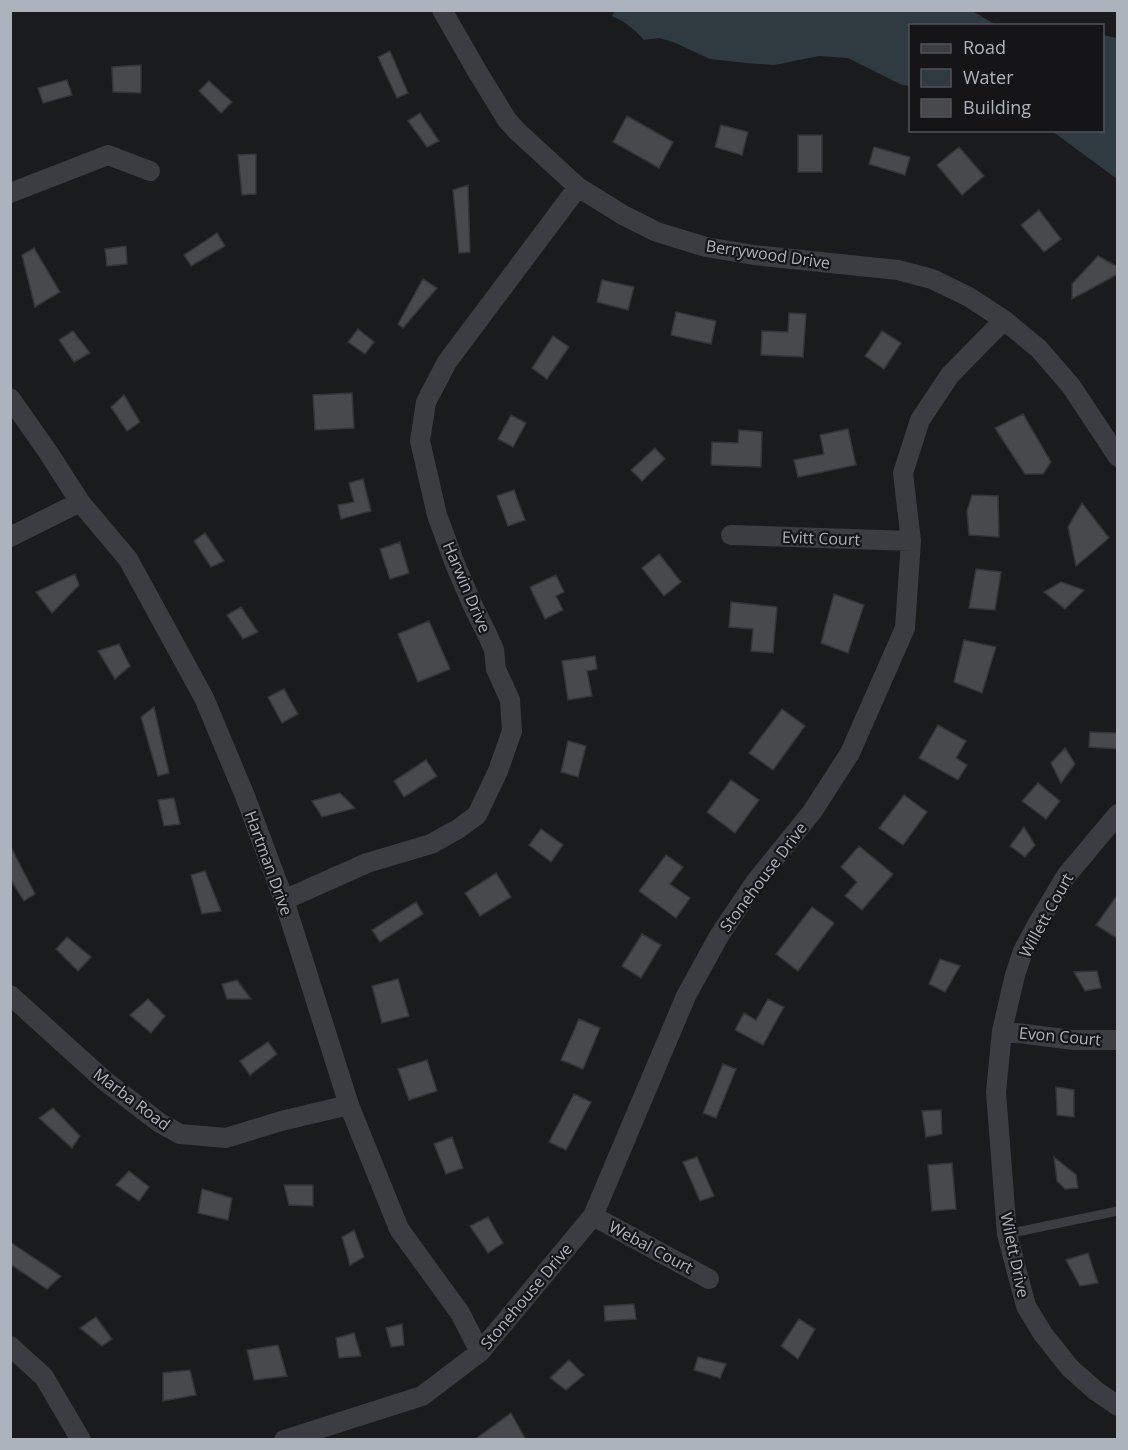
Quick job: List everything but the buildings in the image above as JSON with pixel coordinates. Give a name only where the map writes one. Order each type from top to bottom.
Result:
[{"type":"street","name":"Berrywood Drive","points":[[442,10],[507,120],[578,187],[623,215],[657,232],[706,247],[753,255],[898,270],[932,279],[969,297],[1004,320],[1039,349],[1071,386],[1118,458]]},
{"type":"street","points":[[10,193],[108,155],[150,171]]},
{"type":"street","name":"Harwin Drive","points":[[284,900],[367,863],[431,844],[458,829],[477,815],[498,771],[512,731],[510,700],[496,669],[494,650],[488,634],[472,606],[437,515],[420,441],[426,402],[447,362],[578,187]]},
{"type":"street","name":"Stonehouse Drive","points":[[284,1440],[422,1396],[480,1352],[592,1216],[686,996],[719,936],[756,881],[812,812],[850,753],[906,628],[911,541],[903,473],[920,420],[950,375],[1004,320]]},
{"type":"street","name":"Hartman Drive","points":[[10,398],[80,502],[128,559],[204,698],[245,796],[284,900],[349,1105],[399,1229],[460,1313],[480,1352]]},
{"type":"street","points":[[10,537],[80,502]]},
{"type":"street","name":"Evitt Court","points":[[731,536],[911,541]]},
{"type":"street","name":"Willett Court","points":[[1002,1032],[1023,951],[1066,876],[1118,814]]},
{"type":"street","name":"Marba Road","points":[[10,995],[105,1081],[160,1123],[180,1134],[226,1138],[281,1121],[349,1105]]},
{"type":"street","name":"Evon Court","points":[[1002,1032],[1073,1040],[1118,1041]]},
{"type":"street","name":"Wilett Drive","points":[[1002,1032],[996,1092],[1007,1234],[1026,1306],[1043,1334],[1070,1368],[1096,1391],[1118,1406]]},
{"type":"street","name":"Webal Court","points":[[592,1216],[709,1279]]},
{"type":"street","points":[[10,1346],[44,1377],[81,1440]]},
{"type":"lane","points":[[1007,1234],[1118,1211]]},
{"type":"water","points":[[971,10],[994,24],[909,24],[909,86],[902,85],[848,58],[819,56],[774,65],[710,59],[673,42],[659,38],[644,40],[630,26],[612,16],[615,11]]},
{"type":"water","points":[[1104,35],[1117,38],[1117,179],[1053,132],[1104,132]]}]
